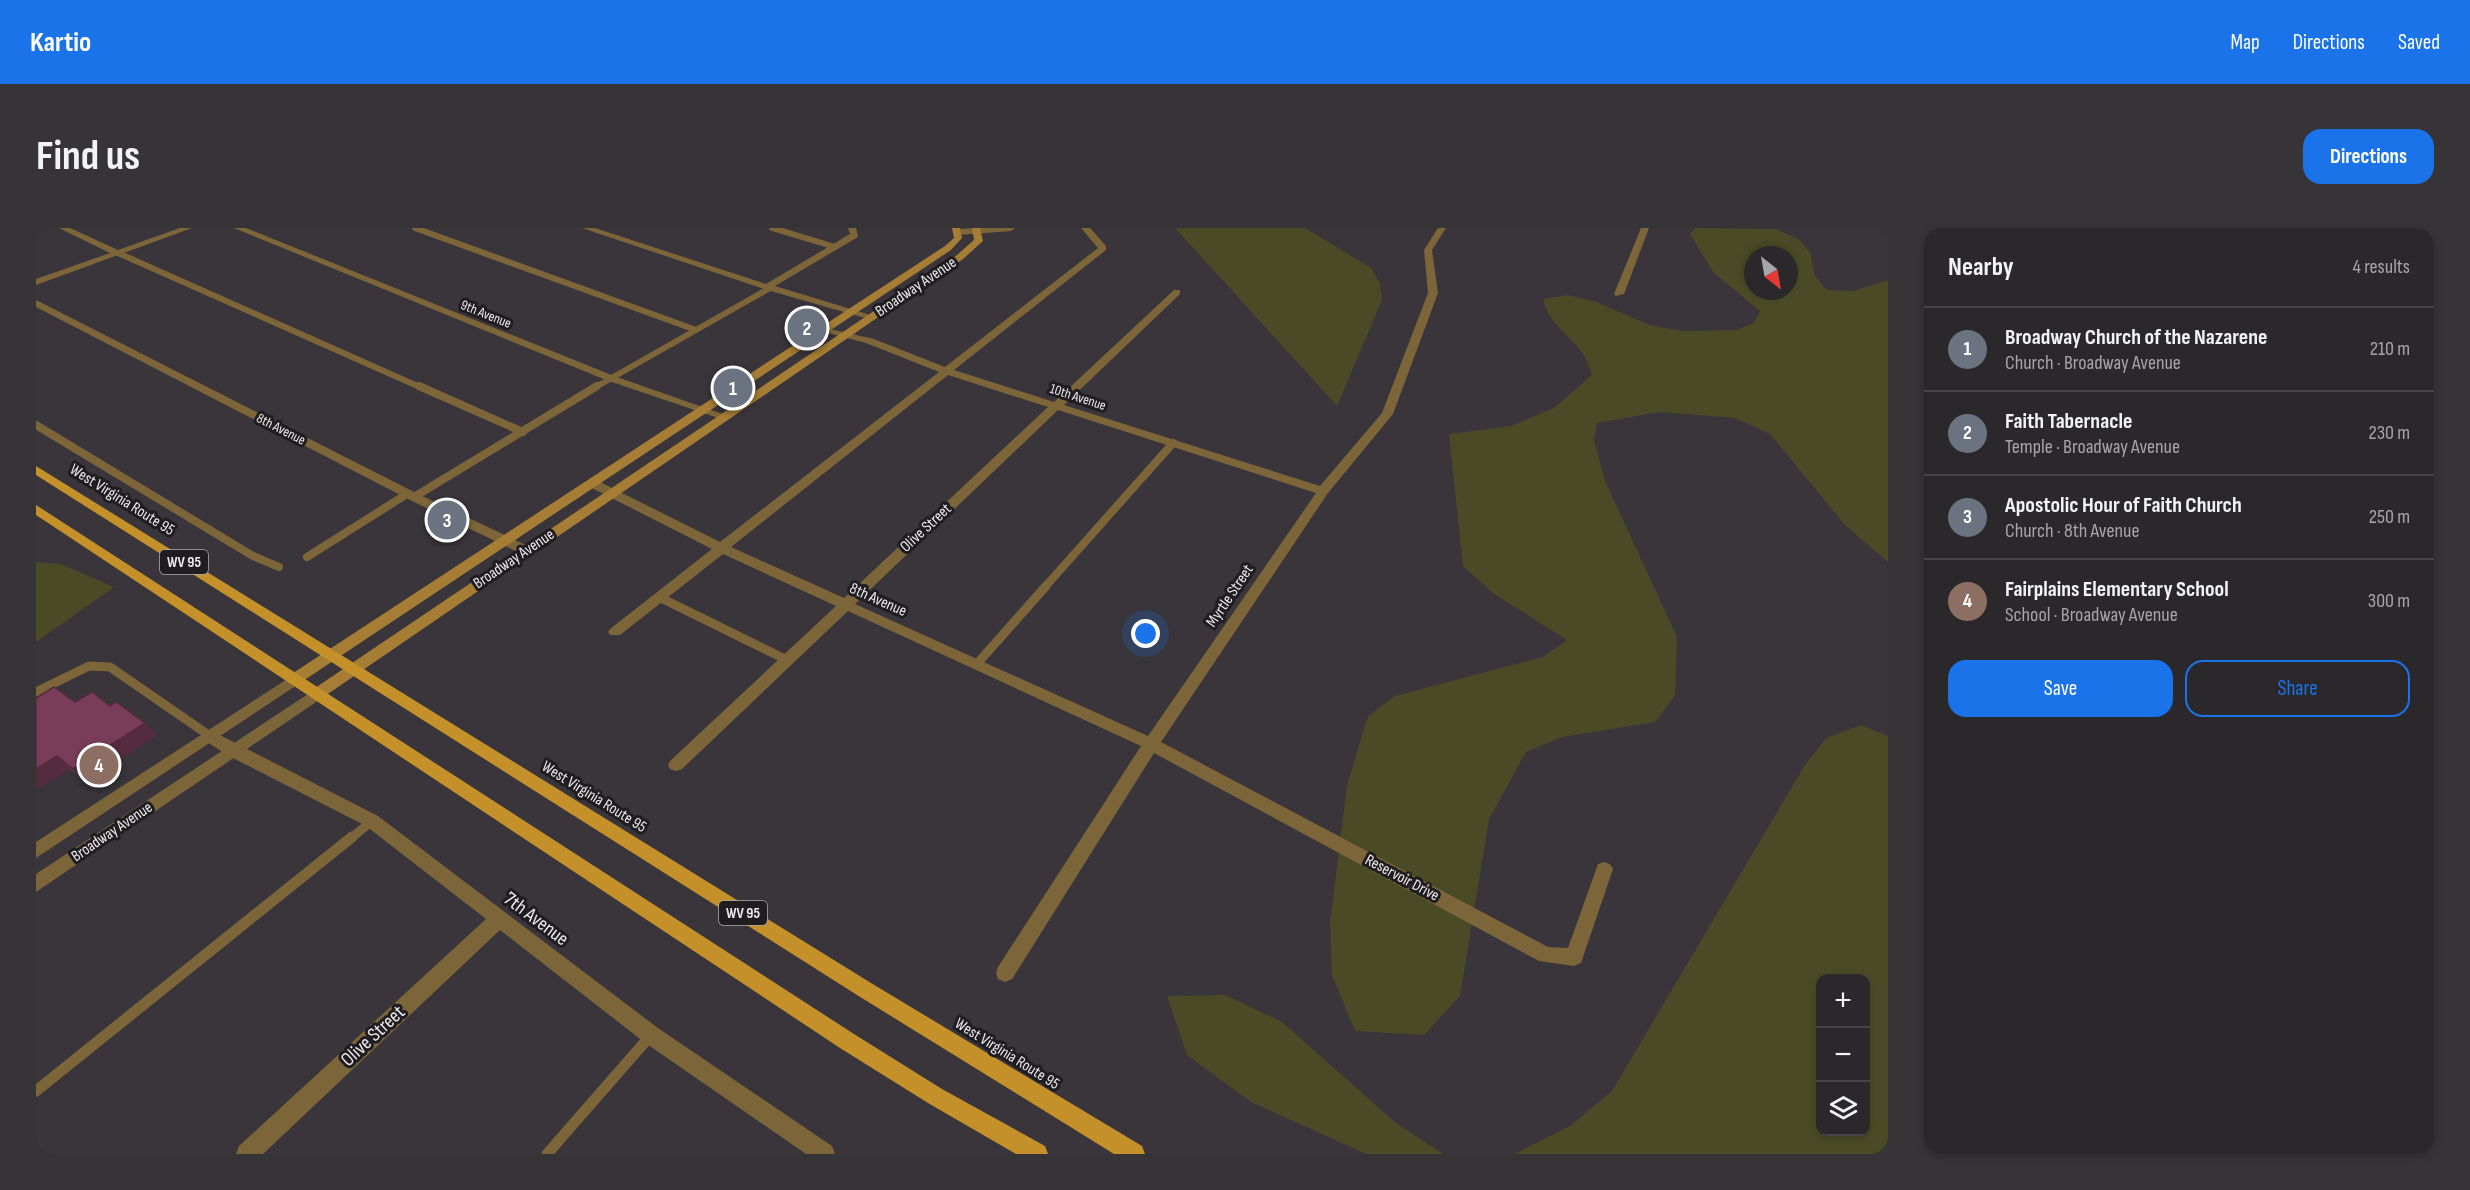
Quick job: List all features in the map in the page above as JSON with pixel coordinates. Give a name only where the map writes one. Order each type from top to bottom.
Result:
[{"type":"main road","name":"Broadway Avenue","points":[[295,679],[948,248],[957,240],[957,230]]},
{"type":"main road","name":"Broadway Avenue","points":[[317,694],[971,249],[979,241],[977,230]]},
{"type":"main road","name":"West Virginia Route 95","points":[[36,470],[874,995],[1134,1154]]},
{"type":"main road","name":"WV 95","points":[[36,509],[847,1041],[935,1096],[1037,1154]]},
{"type":"street","points":[[63,228],[118,253]]},
{"type":"street","points":[[36,282],[188,228]]},
{"type":"street","name":"9th Avenue","points":[[238,228],[610,378],[725,417]]},
{"type":"street","points":[[586,228],[768,287],[872,317]]},
{"type":"street","points":[[768,287],[855,235],[852,228]]},
{"type":"street","points":[[957,230],[1011,228]]},
{"type":"street","points":[[615,632],[1103,248],[1085,228]]},
{"type":"street","name":"Myrtle Street","points":[[1005,973],[1151,744],[1323,491],[1387,414],[1433,293],[1428,250],[1442,228]]},
{"type":"street","points":[[1619,294],[1645,228]]},
{"type":"street","name":"Olive Street","points":[[676,765],[1177,292]]},
{"type":"street","name":"8th Avenue","points":[[36,303],[410,496],[527,551]]},
{"type":"street","name":"10th Avenue","points":[[825,329],[870,341],[946,371],[1323,491]]},
{"type":"street","name":"8th Avenue","points":[[592,483],[614,492],[721,548],[1151,744]]},
{"type":"street","name":"Broadway Avenue","points":[[36,851],[295,679]]},
{"type":"street","name":"Broadway Avenue","points":[[36,884],[317,694]]},
{"type":"street","name":"7th Avenue","points":[[210,736],[233,751],[372,821],[651,1035],[824,1154]]},
{"type":"street","name":"Reservoir Drive","points":[[1151,744],[1546,955],[1574,957],[1604,869]]},
{"type":"street","name":"Olive Street","points":[[247,1154],[499,919]]},
{"type":"lane","points":[[415,228],[696,330]]},
{"type":"lane","points":[[772,228],[835,247]]},
{"type":"lane","points":[[118,253],[523,432]]},
{"type":"lane","points":[[307,557],[768,287]]},
{"type":"lane","points":[[36,425],[254,556],[279,567]]},
{"type":"lane","points":[[976,665],[1173,443]]},
{"type":"lane","points":[[659,597],[787,660]]},
{"type":"lane","points":[[36,692],[89,666],[110,668],[210,736]]},
{"type":"lane","points":[[36,1091],[372,821]]},
{"type":"lane","points":[[547,1154],[651,1035]]},
{"type":"green space","points":[[1175,228],[1305,228],[1371,268],[1380,284],[1382,300],[1337,406]]},
{"type":"green space","points":[[1695,228],[1776,229],[1798,239],[1810,252],[1815,276],[1827,290],[1854,291],[1888,280],[1888,562],[1845,525],[1770,434],[1735,418],[1659,412],[1597,423],[1594,440],[1605,481],[1677,637],[1675,696],[1655,722],[1562,737],[1526,752],[1489,819],[1460,996],[1424,1035],[1355,1031],[1332,975],[1330,923],[1347,785],[1368,716],[1395,696],[1543,657],[1567,640],[1493,593],[1463,566],[1449,434],[1511,426],[1554,408],[1592,375],[1582,353],[1552,319],[1543,299],[1568,295],[1596,302],[1650,325],[1682,331],[1736,330],[1754,323],[1760,311],[1747,300],[1798,300],[1798,246],[1744,246],[1744,298],[1713,272],[1690,234]]},
{"type":"green space","points":[[36,562],[61,564],[114,587],[36,642]]},
{"type":"green space","points":[[1861,725],[1888,736],[1888,1154],[1514,1154],[1570,1126],[1612,1091],[1805,765],[1826,738]]},
{"type":"green space","points":[[1225,995],[1282,1022],[1396,1123],[1443,1154],[1366,1154],[1251,1102],[1187,1055],[1167,996]]},
{"type":"building","points":[[54,687],[75,702],[92,692],[110,706],[116,702],[145,723],[73,769],[57,756],[36,769],[36,698]]},
{"type":"place","name":"Faith Tabernacle","points":[[807,328]]},
{"type":"place","name":"Broadway Church of the Nazarene","points":[[733,388]]},
{"type":"place","name":"Apostolic Hour of Faith Church","points":[[447,520]]},
{"type":"place","name":"Fairplains Elementary School","points":[[99,765]]}]
